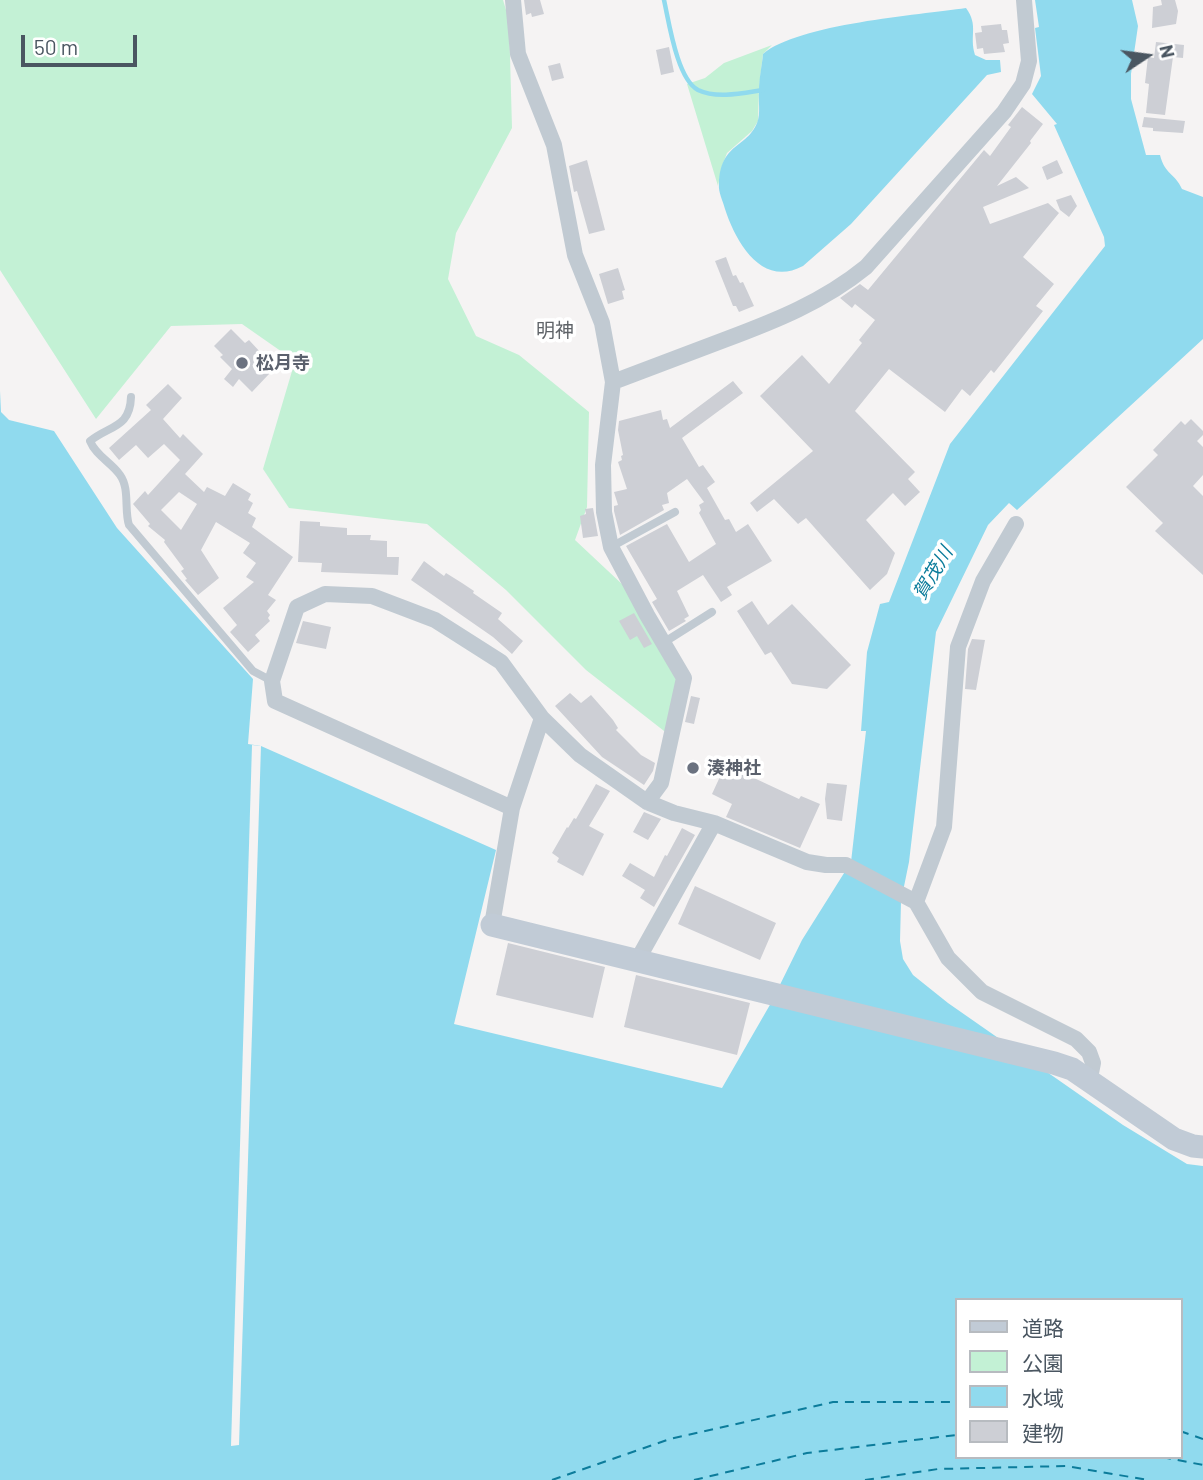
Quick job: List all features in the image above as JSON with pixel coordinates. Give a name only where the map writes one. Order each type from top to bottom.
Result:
[{"type":"street","points":[[513,0],[518,54],[554,145],[575,255],[602,323],[613,382],[603,465],[604,512],[611,547],[684,678],[661,783],[648,802]]},
{"type":"street","points":[[613,382],[797,312],[845,284],[866,267],[1004,112],[1023,84],[1029,61],[1024,0]]},
{"type":"street","points":[[909,899],[944,827],[958,647],[983,581],[1016,524]]},
{"type":"street","points":[[512,808],[275,701],[272,681],[297,607],[325,594],[372,596],[435,620],[500,662],[542,718],[580,755],[648,802],[674,813],[714,823],[807,862],[846,865],[909,899],[948,958],[982,992],[1076,1039],[1089,1052],[1093,1063],[1089,1083]]},
{"type":"street","points":[[542,718],[512,808],[492,925],[1044,1060],[1072,1069],[1174,1139],[1203,1147]]},
{"type":"street","points":[[638,959],[714,823]]},
{"type":"lane","points":[[131,397],[131,408],[124,422],[99,433],[90,441],[94,450],[121,475],[126,489],[129,525],[254,671],[272,681]]},
{"type":"lane","points":[[611,547],[675,512]]},
{"type":"lane","points":[[663,643],[712,612]]},
{"type":"green space","points":[[0,0],[503,0],[509,20],[512,128],[456,233],[448,279],[476,336],[519,355],[589,412],[587,507],[575,540],[623,585],[679,677],[673,738],[586,670],[506,590],[427,524],[289,508],[263,469],[295,361],[242,324],[171,326],[96,419],[0,270]]},
{"type":"green space","points":[[772,45],[763,54],[758,121],[752,131],[727,153],[718,186],[687,84],[705,78],[724,63]]},
{"type":"water","name":"賀茂川","points":[[1035,0],[1132,0],[1138,26],[1131,74],[1131,99],[1146,155],[1160,155],[1182,189],[1203,197],[1203,339],[1017,510],[1009,503],[988,525],[936,632],[909,862],[901,901],[900,941],[903,959],[913,975],[948,1003],[1123,1125],[1187,1164],[1203,1166],[1203,1480],[0,1480],[0,391],[1,412],[9,420],[54,431],[117,528],[253,679],[248,744],[261,746],[496,850],[454,1024],[722,1088],[771,1003],[802,940],[851,862],[866,731],[861,731],[867,652],[880,604],[889,602],[950,444],[1105,246],[1104,237],[1054,125],[1057,124],[1032,94],[1041,76],[1035,28],[1039,27]]},
{"type":"water","points":[[966,8],[972,20],[975,55],[986,60],[1000,60],[1001,72],[987,75],[851,224],[803,266],[788,271],[763,267],[744,248],[736,235],[719,184],[724,161],[753,131],[757,123],[763,54],[803,35],[830,28]]},
{"type":"pier","points":[[252,745],[261,746],[239,1445],[231,1446]]},
{"type":"building","points":[[524,0],[540,0],[544,14],[532,17],[531,13],[526,15]]},
{"type":"building","points":[[1161,0],[1175,0],[1178,11],[1176,24],[1152,28],[1153,7],[1162,5]]},
{"type":"building","points":[[1001,24],[1002,30],[1007,30],[1009,43],[1003,44],[1005,52],[984,54],[983,48],[977,49],[975,33],[982,32],[981,26]]},
{"type":"building","points":[[1156,42],[1184,45],[1183,58],[1173,57],[1165,115],[1146,113],[1148,57],[1154,58]]},
{"type":"building","points":[[669,47],[674,72],[661,75],[656,50]]},
{"type":"building","points":[[560,63],[564,78],[552,81],[548,66]]},
{"type":"building","points":[[1022,107],[1043,124],[997,186],[1016,177],[1029,188],[983,207],[990,224],[1048,203],[1059,213],[1023,257],[1054,284],[1036,306],[1043,311],[994,373],[991,370],[970,396],[962,389],[945,412],[889,369],[855,411],[915,472],[908,479],[920,492],[905,506],[893,493],[866,520],[895,553],[887,574],[870,590],[806,518],[798,524],[774,499],[757,512],[750,503],[813,451],[760,396],[802,355],[829,384],[862,343],[859,340],[875,320],[855,304],[852,308],[840,298],[860,284],[868,290],[984,150],[990,156]]},
{"type":"building","points":[[1144,117],[1185,121],[1183,133],[1153,131],[1153,128],[1142,127]]},
{"type":"building","points":[[587,160],[605,230],[589,234],[577,191],[574,192],[569,166]]},
{"type":"building","points":[[1057,160],[1063,173],[1047,180],[1042,167]]},
{"type":"building","points":[[1071,195],[1077,206],[1069,217],[1060,210],[1056,200]]},
{"type":"building","points":[[726,257],[733,276],[736,275],[740,283],[743,282],[754,306],[739,312],[736,306],[733,306],[715,261]]},
{"type":"building","points":[[618,268],[625,290],[622,291],[624,299],[608,304],[599,274]]},
{"type":"building","points":[[231,329],[245,343],[249,340],[262,354],[269,374],[252,392],[239,379],[233,387],[224,379],[232,369],[214,346]]},
{"type":"building","points":[[733,381],[743,393],[682,438],[699,467],[703,465],[715,482],[707,488],[725,520],[729,519],[736,532],[748,524],[772,561],[727,587],[732,595],[721,602],[703,575],[677,591],[689,616],[684,619],[686,621],[669,631],[652,602],[657,599],[626,546],[667,524],[689,562],[716,544],[699,513],[699,505],[704,502],[687,479],[667,493],[669,503],[662,505],[664,510],[620,535],[614,511],[614,506],[618,505],[614,492],[627,489],[618,462],[623,455],[619,421],[661,410],[663,420],[667,419],[670,428]]},
{"type":"building","points":[[168,384],[182,398],[163,419],[180,438],[183,434],[203,454],[185,474],[204,492],[207,487],[225,496],[233,483],[251,494],[248,500],[253,503],[248,513],[256,518],[252,527],[293,557],[268,595],[276,600],[267,611],[270,621],[255,635],[260,641],[248,652],[230,632],[237,625],[223,608],[254,582],[246,577],[256,563],[243,553],[250,543],[216,522],[201,550],[219,578],[198,595],[185,580],[187,579],[181,571],[184,569],[165,540],[148,526],[150,524],[133,504],[145,491],[148,495],[180,460],[164,444],[148,458],[136,445],[119,460],[109,448],[151,410],[146,405]],"holes":[[[179,492],[197,504],[181,530],[161,510]]]},
{"type":"building","points":[[1191,419],[1203,431],[1197,441],[1203,447],[1203,475],[1193,486],[1203,496],[1203,575],[1155,531],[1163,523],[1126,487],[1158,455],[1153,450],[1181,421],[1185,425]]},
{"type":"building","points":[[593,508],[598,536],[583,538],[580,516],[586,514],[585,509]]},
{"type":"building","points":[[300,521],[347,528],[347,535],[371,535],[370,540],[387,541],[387,557],[399,557],[398,575],[321,572],[322,563],[298,562]]},
{"type":"building","points":[[424,561],[444,576],[446,573],[474,591],[473,593],[502,613],[498,619],[523,641],[512,654],[493,637],[411,580]]},
{"type":"building","points":[[752,601],[768,625],[792,604],[851,665],[827,689],[792,684],[771,652],[765,655],[737,611]]},
{"type":"building","points":[[634,613],[652,644],[644,648],[637,636],[630,640],[619,621]]},
{"type":"building","points":[[303,621],[331,627],[326,649],[296,643]]},
{"type":"building","points":[[972,639],[985,640],[976,690],[965,689],[968,649]]},
{"type":"building","points":[[570,693],[581,703],[591,695],[613,720],[618,728],[616,730],[641,755],[655,763],[644,785],[602,757],[555,706]]},
{"type":"building","points":[[691,696],[700,698],[694,724],[685,722]]},
{"type":"building","points":[[740,763],[757,770],[754,778],[799,799],[801,796],[820,804],[800,848],[726,817],[732,804],[712,794],[724,768],[732,772]]},
{"type":"building","points":[[827,783],[847,785],[842,821],[827,819]]},
{"type":"building","points":[[596,784],[610,791],[589,826],[604,834],[583,876],[557,862],[559,858],[552,853]]},
{"type":"building","points":[[644,812],[661,819],[648,840],[633,832]]},
{"type":"building","points":[[682,828],[695,835],[654,907],[640,898],[645,890],[622,876],[630,863],[654,877]]},
{"type":"building","points":[[695,886],[776,923],[760,960],[678,924]]},
{"type":"building","points":[[508,943],[605,967],[593,1018],[496,995]]},
{"type":"building","points":[[636,975],[750,1003],[737,1055],[624,1027]]},
{"type":"waterway","points":[[664,0],[679,62],[691,84],[698,90],[713,94],[730,95],[763,90]]},
{"type":"ferry route","points":[[552,1480],[670,1439],[833,1402],[954,1402]]},
{"type":"ferry route","points":[[1182,1432],[1203,1439]]},
{"type":"ferry route","points":[[694,1480],[807,1453],[954,1435]]},
{"type":"ferry route","points":[[1172,1459],[1203,1465]]},
{"type":"ferry route","points":[[865,1480],[938,1469],[1066,1466],[1148,1480]]},
{"type":"place","name":"松月寺","points":[[242,363]]},
{"type":"place","name":"湊神社","points":[[693,768]]},
{"type":"district","name":"明神","points":[[555,331]]}]
